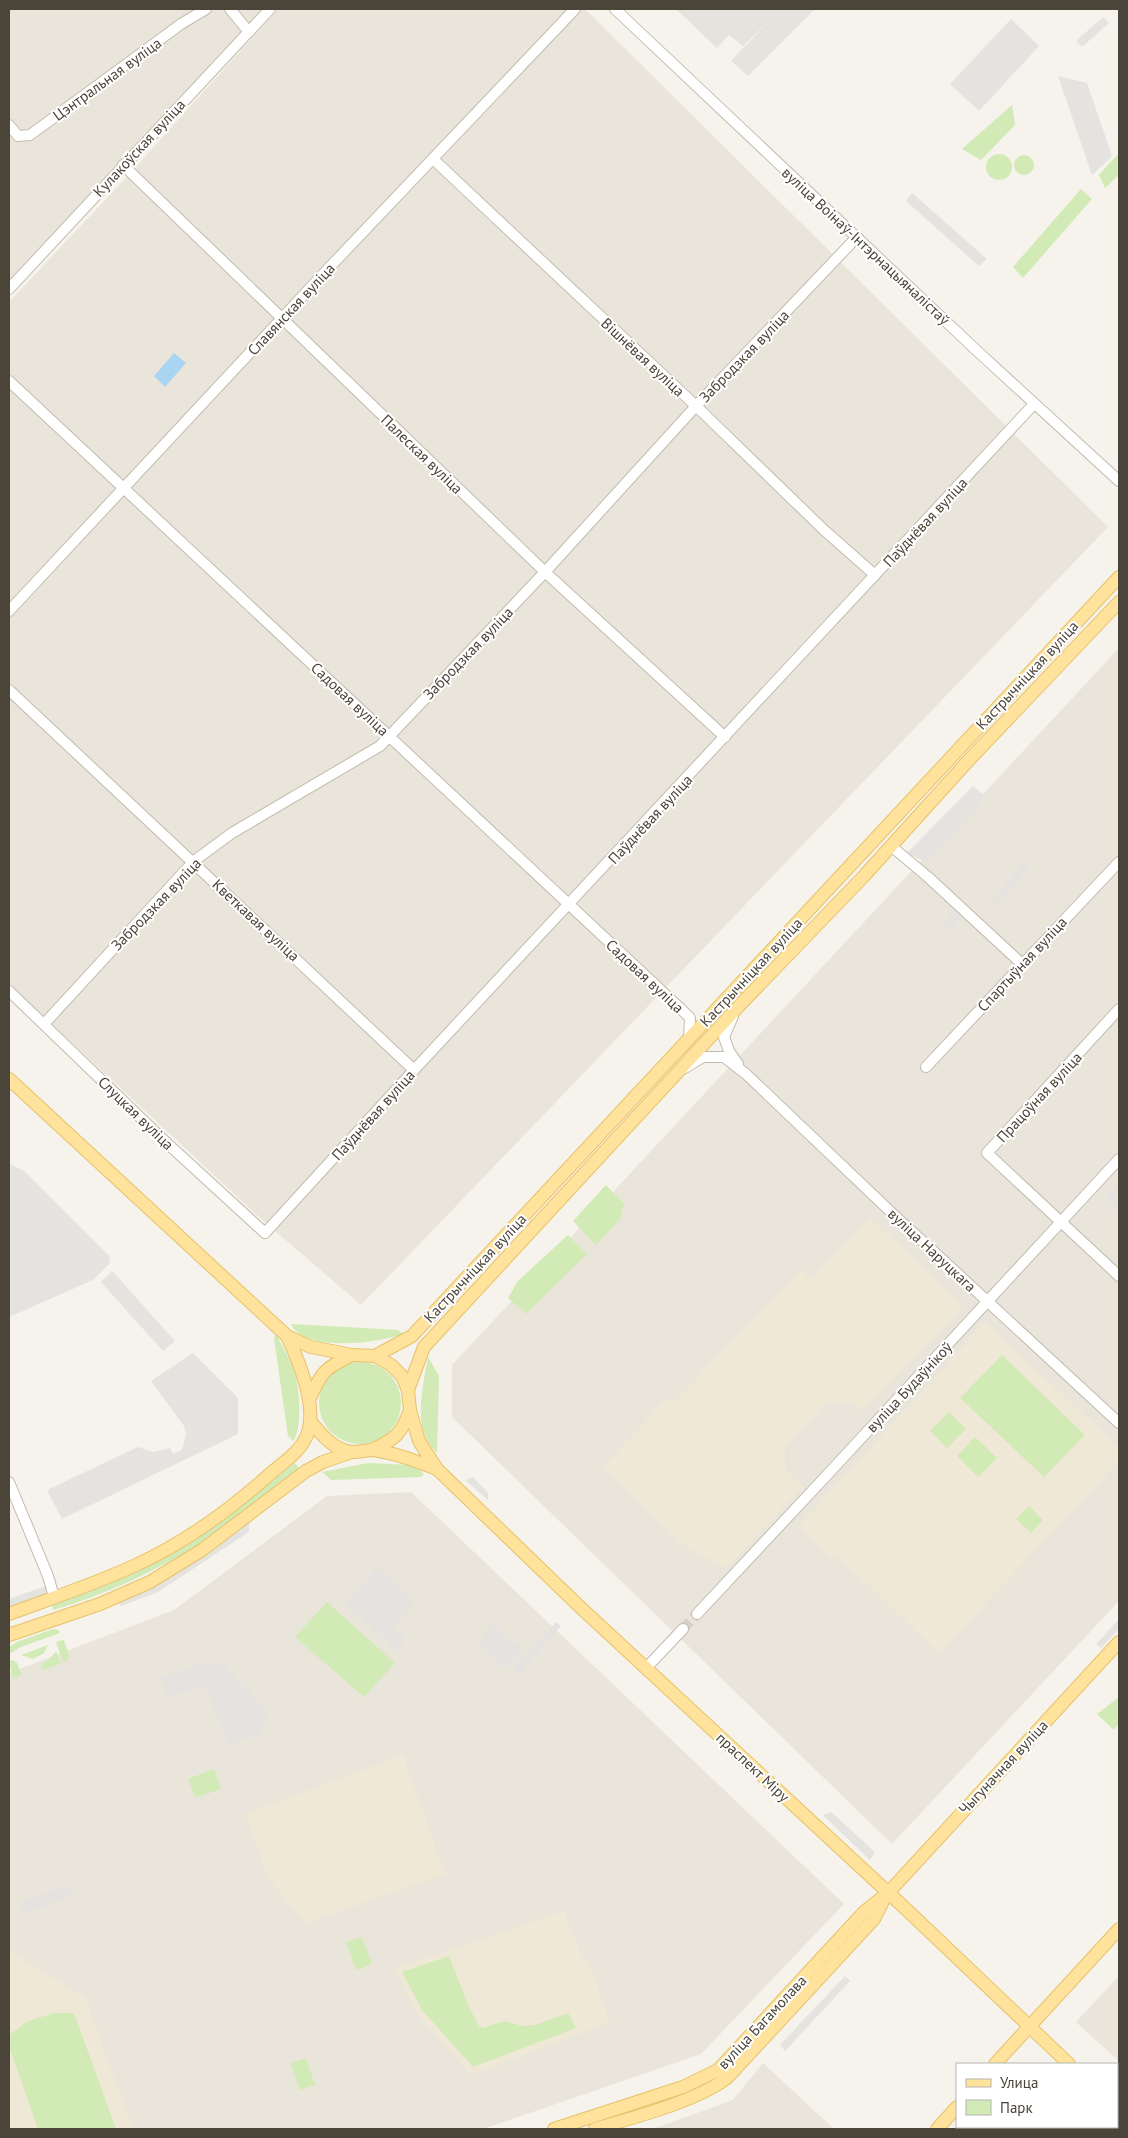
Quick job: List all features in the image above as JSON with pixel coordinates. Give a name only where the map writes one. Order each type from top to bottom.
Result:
[{"type":"main road","name":"Кастрычніцкая вуліца","points":[[375,1356],[412,1336],[1119,577]]},
{"type":"main road","name":"Кастрычніцкая вуліца","points":[[408,1390],[424,1347],[683,1069],[737,1008],[1119,602]]},
{"type":"main road","points":[[9,1079],[287,1336],[311,1346],[352,1354],[375,1356],[391,1365],[402,1376],[408,1390],[410,1410],[419,1441],[437,1469]]},
{"type":"main road","points":[[9,1614],[138,1564],[197,1530],[246,1495],[302,1445],[308,1434],[310,1421],[309,1400],[297,1358],[287,1336]]},
{"type":"main road","points":[[309,1400],[320,1375],[333,1364],[352,1354]]},
{"type":"main road","points":[[372,1450],[393,1440],[404,1428],[410,1410]]},
{"type":"main road","points":[[310,1421],[325,1439],[335,1446],[352,1452]]},
{"type":"main road","points":[[9,1635],[100,1604],[150,1582],[202,1550],[306,1471],[323,1462],[352,1452],[372,1450],[405,1457],[437,1469]]},
{"type":"main road","name":"праспект Міру","points":[[437,1469],[580,1607],[1068,2063]]},
{"type":"main road","name":"Чыгуначная вуліца","points":[[888,1893],[1119,1642]]},
{"type":"main road","name":"вуліца Багамолава","points":[[554,2129],[702,2080],[718,2070],[751,2042],[819,1977],[874,1920],[888,1893]]},
{"type":"main road","name":"вуліца Багамолава","points":[[595,2129],[714,2087],[727,2078],[751,2042],[864,1912],[888,1893]]},
{"type":"main road","points":[[996,2063],[1119,1928]]},
{"type":"main road","points":[[936,2129],[956,2108]]},
{"type":"street","name":"Цэнтральная вуліца","points":[[9,125],[18,136],[30,135],[181,24],[206,9]]},
{"type":"street","points":[[230,9],[246,29]]},
{"type":"street","name":"Кулакоўская вуліца","points":[[9,289],[246,29],[270,9]]},
{"type":"street","name":"Славянская вуліца","points":[[9,611],[281,319],[575,9]]},
{"type":"street","name":"вуліца Воінаў-Інтэрнацыяналістаў","points":[[615,9],[1119,482]]},
{"type":"street","name":"Вішнёвая вуліца","points":[[432,159],[696,406],[824,530],[875,575]]},
{"type":"street","name":"Палеская вуліца","points":[[123,165],[545,572],[725,737]]},
{"type":"street","name":"Забродзкая вуліца","points":[[44,1024],[194,861],[232,833],[380,746],[545,572],[696,406],[857,237]]},
{"type":"street","name":"Садовая вуліца","points":[[9,381],[690,1018],[689,1039]]},
{"type":"street","name":"Паўднёвая вуліца","points":[[265,1233],[414,1070],[1034,404]]},
{"type":"street","name":"Кветкавая вуліца","points":[[9,690],[194,861],[414,1070]]},
{"type":"street","points":[[890,846],[935,883],[1022,964]]},
{"type":"street","name":"Спартыўная вуліца","points":[[926,1067],[1119,862]]},
{"type":"street","name":"Слуцкая вуліца","points":[[9,991],[169,1146],[265,1233]]},
{"type":"street","points":[[737,1008],[724,1037],[729,1051],[746,1074]]},
{"type":"street","name":"Працоўная вуліца","points":[[1061,1222],[987,1154],[1119,1010]]},
{"type":"street","name":"Садовая вуліца","points":[[690,1018],[712,1015]]},
{"type":"street","points":[[683,1069],[703,1057],[724,1057],[746,1074]]},
{"type":"street","name":"вуліца Наруцкага","points":[[746,1074],[1119,1423]]},
{"type":"street","name":"вуліца Будаўнікоў","points":[[697,1614],[1119,1159]]},
{"type":"street","points":[[1061,1222],[1119,1276]]},
{"type":"street","points":[[9,1482],[48,1576],[54,1597]]},
{"type":"street","points":[[646,1667],[682,1628]]},
{"type":"shaded area","points":[[9,9],[266,9],[9,282]]},
{"type":"shaded area","points":[[278,9],[585,9],[1108,527],[361,1305],[259,1217],[9,984],[9,302],[123,181]]},
{"type":"shaded area","points":[[676,9],[815,9],[748,76],[731,61],[770,20],[743,46],[729,35],[717,48]]},
{"type":"shaded area","points":[[1103,17],[1109,23],[1082,47],[1076,41]]},
{"type":"shaded area","points":[[1011,19],[1039,46],[979,111],[950,84]]},
{"type":"shaded area","points":[[1058,76],[1087,83],[1112,156],[1092,175]]},
{"type":"shaded area","points":[[912,193],[987,259],[979,266],[906,201]]},
{"type":"shaded area","points":[[1119,648],[1119,1601],[892,1844],[452,1417],[452,1365]]},
{"type":"shaded area","points":[[973,786],[986,797],[927,863],[907,853]]},
{"type":"shaded area","points":[[1024,863],[1029,867],[997,904],[992,899]]},
{"type":"shaded area","points":[[954,911],[962,918],[949,931],[942,924]]},
{"type":"shaded area","points":[[9,1164],[24,1171],[110,1257],[109,1264],[93,1280],[9,1317]]},
{"type":"shaded area","points":[[1119,1184],[1119,1211],[1106,1199]]},
{"type":"shaded area","points":[[870,1218],[963,1306],[863,1411],[852,1402],[826,1403],[785,1446],[785,1469],[803,1487],[726,1568],[687,1548],[604,1466],[666,1400],[676,1400],[801,1270],[811,1280]]},
{"type":"shaded area","points":[[112,1271],[175,1341],[163,1351],[101,1282]]},
{"type":"shaded area","points":[[985,1322],[1119,1448],[1119,1461],[939,1653],[839,1557],[831,1558],[799,1526]]},
{"type":"shaded area","points":[[193,1353],[238,1398],[238,1434],[62,1519],[47,1490],[138,1447],[153,1452],[170,1448],[173,1454],[182,1450],[186,1434],[184,1426],[151,1381]]},
{"type":"shaded area","points":[[473,1477],[488,1493],[488,1500],[465,1480]]},
{"type":"shaded area","points":[[411,1492],[844,1904],[701,2054],[483,2129],[9,2129],[9,1673],[174,1610],[327,1496]]},
{"type":"shaded area","points":[[249,1520],[249,1532],[158,1592],[121,1606],[115,1600]]},
{"type":"shaded area","points":[[377,1568],[415,1602],[393,1626],[407,1639],[396,1651],[345,1603]]},
{"type":"shaded area","points":[[46,1586],[50,1596],[9,1611],[9,1599]]},
{"type":"shaded area","points":[[1119,1619],[1119,1629],[1101,1648],[1096,1644]]},
{"type":"shaded area","points":[[556,1622],[561,1626],[517,1676],[513,1671]]},
{"type":"shaded area","points":[[494,1624],[522,1649],[507,1668],[503,1669],[477,1642]]},
{"type":"shaded area","points":[[205,1662],[224,1664],[259,1701],[268,1720],[260,1735],[228,1745],[206,1686],[168,1696],[160,1678]]},
{"type":"shaded area","points":[[403,1755],[445,1874],[306,1923],[269,1879],[245,1814]]},
{"type":"shaded area","points":[[831,1812],[875,1852],[870,1860],[823,1815]]},
{"type":"shaded area","points":[[69,1884],[73,1896],[24,1914],[19,1902]]},
{"type":"shaded area","points":[[564,1911],[580,1953],[589,1963],[610,2022],[471,2075],[419,2016],[394,1969]]},
{"type":"shaded area","points":[[9,1951],[85,1998],[133,2129],[9,2129]]},
{"type":"shaded area","points":[[845,1976],[850,1981],[785,2051],[780,2045]]},
{"type":"shaded area","points":[[1119,1976],[1119,2061],[1076,2022]]},
{"type":"shaded area","points":[[763,2063],[834,2129],[653,2129],[733,2100]]},
{"type":"green space","points":[[1012,105],[1015,125],[981,160],[962,149]]},
{"type":"green space","points":[[999,154],[1008,158],[1012,167],[1008,176],[999,180],[990,176],[986,167],[990,158]]},
{"type":"green space","points":[[1024,155],[1031,158],[1034,165],[1031,172],[1024,175],[1017,172],[1014,165],[1017,158]]},
{"type":"green space","points":[[1117,155],[1119,158],[1119,175],[1105,188],[1099,175]]},
{"type":"green space","points":[[1081,189],[1092,199],[1023,278],[1013,267]]},
{"type":"green space","points":[[606,1185],[624,1204],[620,1219],[596,1245],[573,1221]]},
{"type":"green space","points":[[568,1235],[587,1254],[526,1314],[508,1298],[518,1281]]},
{"type":"green space","points":[[291,1324],[398,1330],[403,1334],[360,1342],[326,1342],[311,1339],[299,1333]]},
{"type":"green space","points":[[276,1334],[295,1373],[299,1398],[298,1427],[293,1441],[288,1436],[274,1338]]},
{"type":"green space","points":[[1002,1355],[1085,1435],[1044,1477],[960,1398]]},
{"type":"green space","points":[[428,1357],[439,1376],[437,1453],[429,1443],[421,1420],[422,1394]]},
{"type":"green space","points":[[352,1362],[368,1362],[383,1369],[394,1380],[401,1395],[398,1419],[389,1432],[368,1444],[352,1444],[337,1437],[326,1426],[319,1411],[319,1395],[326,1380],[337,1369]]},
{"type":"green space","points":[[949,1412],[966,1429],[947,1448],[930,1431]]},
{"type":"green space","points":[[975,1437],[997,1458],[978,1477],[957,1456]]},
{"type":"green space","points":[[295,1463],[299,1468],[207,1539],[144,1575],[76,1603],[53,1610],[52,1606],[126,1575],[233,1512]]},
{"type":"green space","points":[[368,1463],[413,1465],[424,1474],[421,1477],[331,1480],[322,1472]]},
{"type":"green space","points":[[1029,1506],[1043,1520],[1031,1533],[1016,1519]]},
{"type":"green space","points":[[327,1602],[395,1663],[364,1697],[295,1637]]},
{"type":"green space","points":[[53,1629],[58,1630],[60,1633],[21,1647],[9,1654],[9,1647],[17,1642]]},
{"type":"green space","points":[[64,1640],[69,1656],[67,1661],[63,1662],[56,1642]]},
{"type":"green space","points":[[48,1645],[44,1653],[33,1659],[21,1655]]},
{"type":"green space","points":[[56,1651],[60,1664],[43,1670],[41,1665],[49,1660]]},
{"type":"green space","points":[[13,1660],[17,1663],[22,1675],[13,1679],[9,1662]]},
{"type":"green space","points":[[1119,1697],[1119,1724],[1114,1730],[1097,1714]]},
{"type":"green space","points":[[214,1769],[221,1789],[195,1798],[188,1779]]},
{"type":"green space","points":[[362,1937],[372,1964],[356,1970],[346,1942]]},
{"type":"green space","points":[[449,1956],[469,2007],[479,2026],[483,2028],[504,2021],[522,2026],[535,2025],[568,2013],[576,2028],[473,2067],[422,2010],[402,1972]]},
{"type":"green space","points":[[54,2013],[74,2013],[116,2129],[38,2129],[9,2046],[9,2035],[28,2021]]},
{"type":"green space","points":[[306,2058],[315,2085],[300,2090],[290,2063]]},
{"type":"water","points":[[174,353],[186,363],[165,387],[154,376]]},
{"type":"tunnel","points":[[683,1629],[697,1614]]}]
